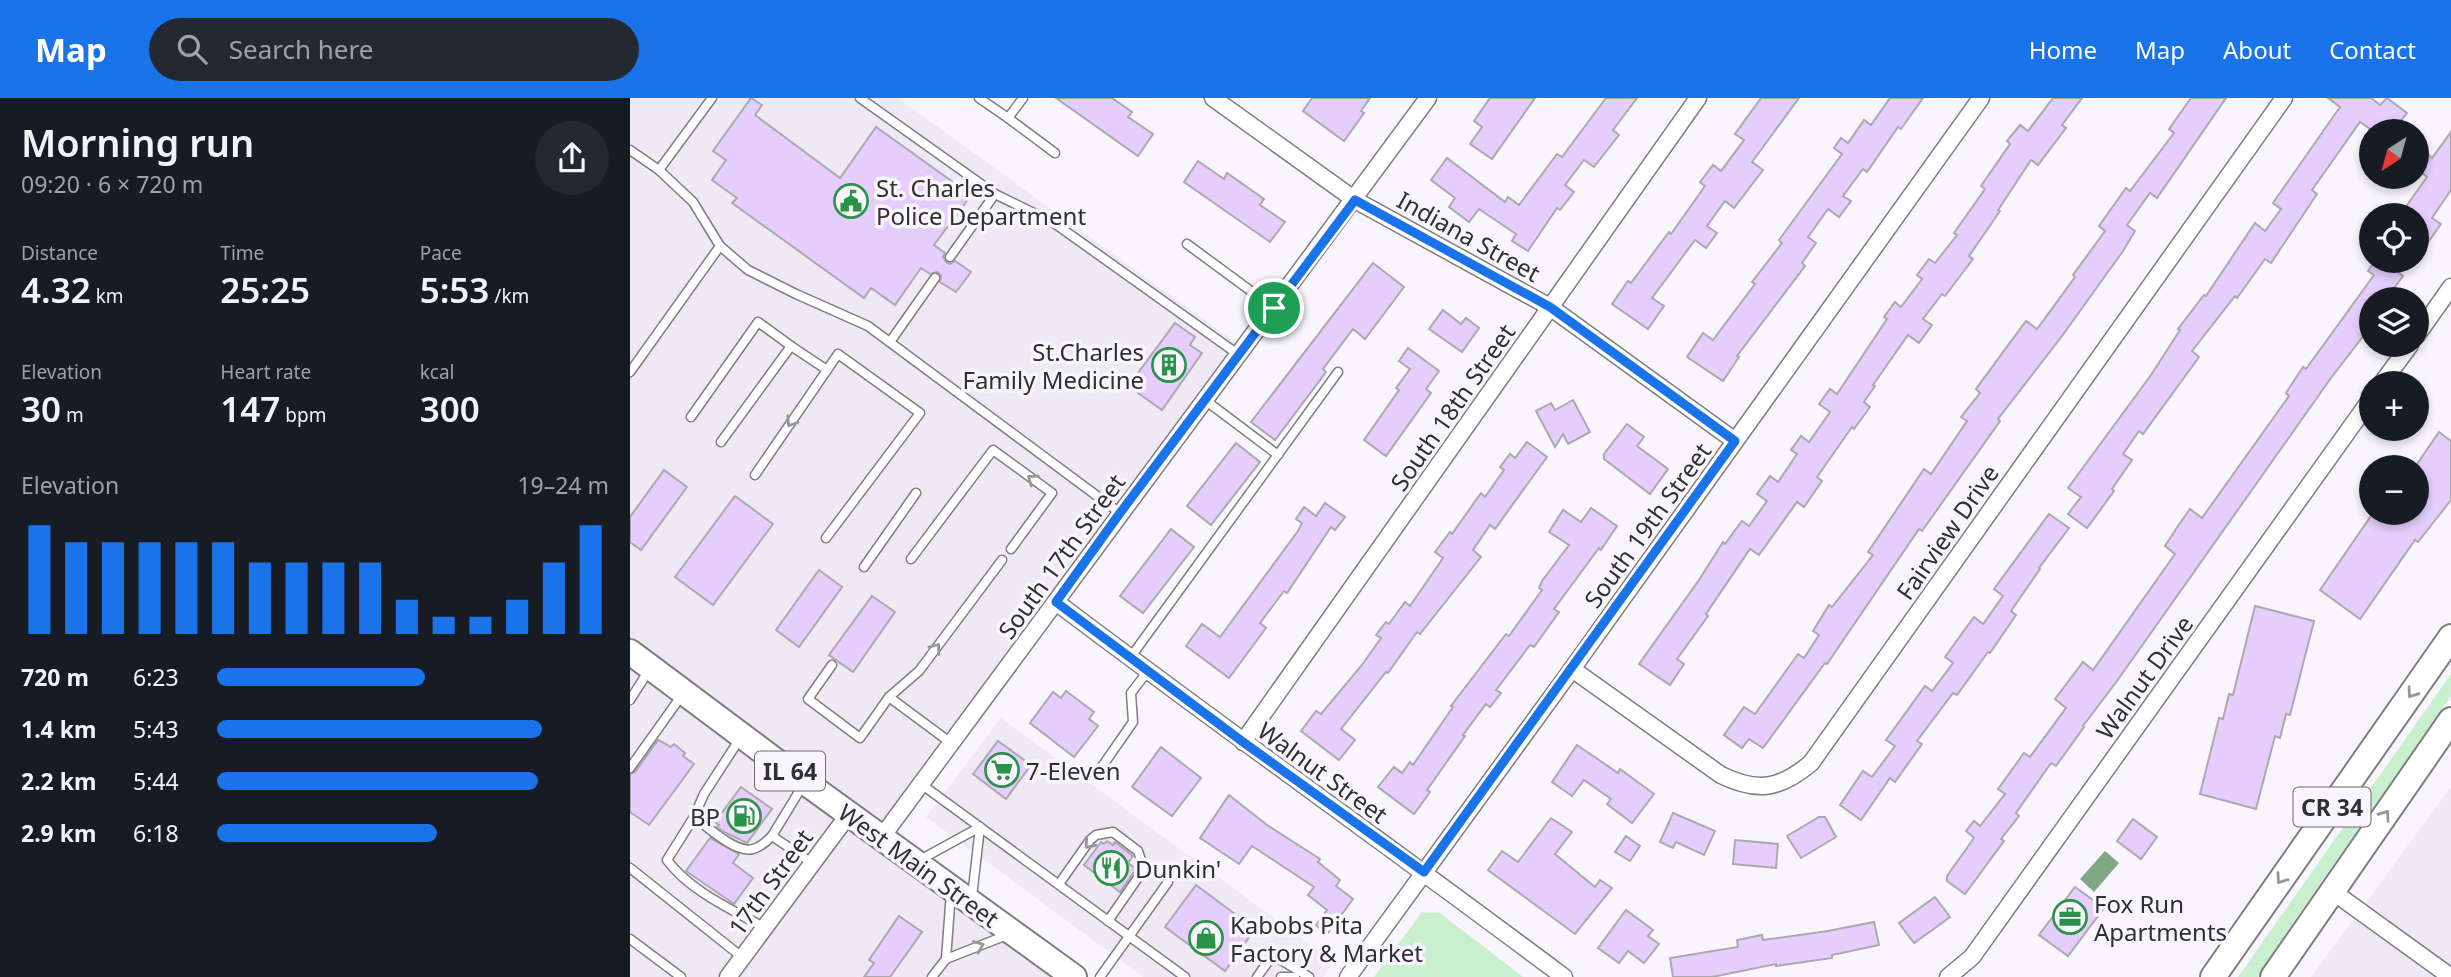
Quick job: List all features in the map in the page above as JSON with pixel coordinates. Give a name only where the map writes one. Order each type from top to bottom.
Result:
[{"type":"main road","name":"CR 34","points":[[2213,977],[2451,637]]},
{"type":"main road","name":"West Main Street","points":[[630,652],[1074,977]]},
{"type":"main road","name":"CR 34","points":[[2273,977],[2451,720]]},
{"type":"street","name":"Indiana Street","points":[[1213,98],[1355,200],[1550,307],[1735,441]]},
{"type":"street","name":"South 17th Street","points":[[881,838],[1429,98]]},
{"type":"street","name":"South 18th Street","points":[[1243,742],[1698,98]]},
{"type":"street","name":"South 19th Street","points":[[1348,977],[1981,98]]},
{"type":"street","name":"Fairview Drive","points":[[1572,669],[1721,775],[1738,783],[1757,787],[1774,786],[1794,777],[1811,763],[2284,98]]},
{"type":"street","points":[[2429,318],[2451,287]]},
{"type":"street","name":"Walnut Drive","points":[[1948,977],[1972,957],[2359,416]]},
{"type":"street","name":"Walnut Street","points":[[1056,602],[1564,977]]},
{"type":"street","name":"17th Street","points":[[728,977],[849,814]]},
{"type":"street","points":[[2332,891],[2451,977]]},
{"type":"lane","points":[[659,170],[712,98]]},
{"type":"lane","points":[[860,98],[995,194],[1054,223],[1239,355]]},
{"type":"lane","points":[[979,98],[1055,153]]},
{"type":"lane","points":[[1008,118],[1023,98]]},
{"type":"lane","points":[[630,150],[659,170],[692,202],[720,246],[748,270],[868,326],[1120,513]]},
{"type":"lane","points":[[950,257],[995,194]]},
{"type":"lane","points":[[1186,244],[1274,308]]},
{"type":"lane","points":[[630,372],[720,246]]},
{"type":"lane","points":[[890,342],[935,278]]},
{"type":"lane","points":[[691,417],[758,322],[827,370]]},
{"type":"lane","points":[[721,442],[791,346]]},
{"type":"lane","points":[[755,474],[838,354],[920,413],[826,538]]},
{"type":"lane","points":[[1130,658],[1338,372]]},
{"type":"lane","points":[[1205,400],[1278,455]]},
{"type":"lane","points":[[911,559],[993,450],[1052,493],[1011,548]]},
{"type":"lane","points":[[864,567],[916,493]]},
{"type":"lane","points":[[832,665],[808,699],[860,737],[889,697],[919,671],[1002,560]]},
{"type":"lane","points":[[630,700],[651,667]]},
{"type":"lane","points":[[1101,768],[1133,722],[1131,693],[1148,671]]},
{"type":"lane","points":[[630,768],[684,692]]},
{"type":"lane","points":[[889,697],[951,743]]},
{"type":"lane","points":[[742,735],[704,794],[694,817],[667,860],[675,872],[709,896],[765,928]]},
{"type":"lane","points":[[694,817],[740,850],[752,850],[772,836],[805,782]]},
{"type":"lane","points":[[921,784],[1185,977]]},
{"type":"lane","points":[[915,863],[980,827]]},
{"type":"lane","points":[[972,903],[980,827]]},
{"type":"lane","points":[[1059,884],[1090,840],[1096,835],[1113,832],[1138,851],[1144,869],[1108,921]]},
{"type":"lane","points":[[772,836],[812,863]]},
{"type":"lane","points":[[630,867],[742,957]]},
{"type":"lane","points":[[1100,977],[1168,882]]},
{"type":"lane","points":[[938,975],[946,959],[951,889]]},
{"type":"lane","points":[[946,959],[1013,933]]},
{"type":"lane","points":[[630,939],[681,977]]},
{"type":"lane","points":[[1257,977],[1273,955],[1309,977]]},
{"type":"lane","points":[[1282,977],[1295,977]]},
{"type":"shaded area","points":[[630,98],[898,98],[1238,344],[881,828],[630,643]]},
{"type":"shaded area","points":[[630,657],[842,815],[722,977],[630,977]]},
{"type":"shaded area","points":[[2451,674],[2451,696],[2258,977],[2238,977]]},
{"type":"shaded area","points":[[1001,718],[1334,962],[1323,977],[1143,977],[926,817]]},
{"type":"shaded area","points":[[2451,787],[2451,977],[2311,977]]},
{"type":"shaded area","points":[[849,825],[1058,977],[738,977]]},
{"type":"shaded area","points":[[2105,851],[2119,863],[2094,892],[2080,879]]},
{"type":"shaded area","points":[[1422,912],[1440,913],[1523,977],[1374,977]]},
{"type":"building","name":"St. Charles Police Department","points":[[751,98],[762,105],[755,115],[840,178],[876,127],[971,195],[934,245],[945,253],[943,257],[946,262],[950,264],[955,261],[971,272],[956,292],[940,282],[941,276],[938,272],[930,274],[921,268],[895,305],[871,288],[864,298],[732,203],[737,198],[712,180],[726,160],[713,151]]},
{"type":"building","points":[[1056,98],[1112,98],[1132,112],[1128,117],[1153,134],[1138,156]]},
{"type":"building","points":[[1312,98],[1370,98],[1361,111],[1364,113],[1344,141],[1303,111]]},
{"type":"building","points":[[1490,98],[1535,98],[1492,159],[1470,144],[1482,127],[1474,121]]},
{"type":"building","points":[[1606,98],[1637,98],[1613,130],[1619,135],[1594,167],[1584,160],[1565,185],[1574,192],[1560,210],[1557,208],[1528,251],[1512,241],[1516,234],[1479,209],[1469,222],[1449,207],[1455,198],[1431,180],[1447,158],[1505,202],[1508,197],[1519,205],[1557,154],[1562,157]]},
{"type":"building","points":[[1761,98],[1799,98],[1752,162],[1763,170],[1734,208],[1725,201],[1707,226],[1717,233],[1706,248],[1695,240],[1652,298],[1664,306],[1648,329],[1612,304],[1669,232],[1671,234],[1705,186],[1700,182],[1713,165],[1721,171],[1744,140],[1735,134]]},
{"type":"building","points":[[1890,98],[1923,98],[1901,129],[1898,127],[1867,172],[1863,169],[1843,196],[1851,201],[1839,217],[1828,209],[1808,237],[1816,243],[1802,263],[1805,266],[1737,356],[1739,357],[1723,381],[1687,357],[1703,333],[1713,340],[1755,284],[1752,282],[1782,243],[1779,240],[1842,154],[1834,148],[1841,138],[1848,143],[1864,120],[1871,125]]},
{"type":"building","points":[[2053,98],[2082,98],[2062,125],[2066,128],[2038,165],[2031,160],[1969,256],[1973,259],[1945,296],[1942,294],[1923,319],[1932,325],[1919,343],[1908,335],[1873,385],[1875,386],[1864,402],[1870,407],[1854,429],[1852,427],[1817,477],[1822,481],[1804,507],[1797,502],[1759,555],[1750,549],[1677,659],[1684,664],[1670,685],[1639,664],[1723,542],[1725,544],[1742,521],[1749,526],[1767,501],[1757,494],[1770,476],[1778,482],[1797,454],[1791,450],[1801,436],[1809,442],[1830,412],[1819,404],[1830,389],[1837,394],[1887,319],[1884,317],[1895,302],[1901,307],[1922,279],[1917,275],[1929,259],[1935,263],[1957,235],[1954,233],[1985,189],[1981,186],[2010,144],[2007,141],[2020,125],[2028,131]]},
{"type":"building","points":[[2191,98],[2226,98],[2157,198],[2150,193],[2127,225],[2135,231],[2123,251],[1998,419],[2000,421],[1922,531],[1919,529],[1827,664],[1825,663],[1763,748],[1749,739],[1742,748],[1724,735],[1744,707],[1755,714],[1798,654],[1804,658],[1819,635],[1813,631],[1829,605],[1832,607],[1873,555],[1868,552],[1924,469],[1931,474],[1967,421],[1961,417],[1980,393],[1976,389],[2026,321],[2037,329],[2105,231],[2099,226],[2126,188],[2130,191],[2174,133],[2169,129]]},
{"type":"building","points":[[2328,98],[2371,98],[2380,105],[2387,98],[2407,113],[2402,119],[2359,119],[2359,123],[2312,190],[2317,194],[2271,263],[2265,259],[2237,298],[2235,296],[2192,351],[2199,357],[2143,434],[2139,431],[2123,454],[2132,460],[2087,528],[2068,514],[2081,497],[2068,488],[2151,375],[2180,330],[2178,329],[2204,295],[2206,296],[2255,223],[2265,231],[2281,209],[2273,203],[2340,107]]},
{"type":"building","points":[[2451,132],[2451,190],[2432,218],[2441,224],[2429,241],[2429,203],[2409,203],[2418,189],[2429,189],[2429,156],[2432,158]]},
{"type":"building","points":[[1198,161],[1224,179],[1227,173],[1264,199],[1260,205],[1285,222],[1270,242],[1184,182]]},
{"type":"building","points":[[1373,263],[1404,287],[1365,339],[1353,329],[1323,369],[1326,372],[1275,440],[1251,422]]},
{"type":"building","points":[[2371,273],[2399,273],[2403,276],[2395,287],[2365,287],[2374,275]]},
{"type":"building","points":[[2359,296],[2359,342],[2056,766],[2051,763],[2016,813],[2019,816],[2001,839],[2004,841],[1965,894],[1947,881],[1947,876],[1974,838],[1966,831],[1974,821],[1980,826],[2005,794],[1998,789],[2024,753],[2030,757],[2066,708],[2055,699],[2083,662],[2093,670],[2175,554],[2165,546],[2190,509],[2202,518],[2289,396],[2286,393],[2303,367],[2306,369]]},
{"type":"building","points":[[1443,310],[1461,324],[1466,318],[1479,328],[1462,352],[1429,329]]},
{"type":"building","name":"St.Charles Family Medicine","points":[[1175,323],[1195,337],[1190,345],[1202,353],[1162,410],[1138,393],[1145,384],[1135,377]]},
{"type":"building","points":[[1408,348],[1439,371],[1426,389],[1431,393],[1386,456],[1364,440],[1399,390],[1396,388],[1410,369],[1399,361]]},
{"type":"building","points":[[1573,400],[1590,432],[1568,444],[1563,434],[1555,447],[1536,411],[1551,403],[1555,410]]},
{"type":"building","points":[[1627,424],[1644,437],[1637,446],[1668,469],[1650,494],[1604,459],[1604,454]]},
{"type":"building","points":[[2439,432],[2451,441],[2451,500],[2418,542],[2415,540],[2360,619],[2320,590],[2365,525],[2429,525],[2429,455],[2423,455]]},
{"type":"building","points":[[1527,442],[1547,457],[1495,529],[1490,525],[1473,550],[1481,557],[1420,634],[1417,632],[1388,673],[1386,672],[1341,729],[1355,740],[1339,760],[1301,731],[1316,711],[1321,714],[1362,665],[1381,638],[1376,635],[1386,622],[1389,624],[1405,602],[1410,606],[1443,558],[1435,552],[1450,532],[1452,534],[1481,493],[1485,497],[1504,470],[1500,467],[1510,454],[1515,458]]},
{"type":"building","points":[[1236,443],[1260,462],[1211,525],[1187,506]]},
{"type":"building","points":[[664,470],[687,487],[641,550],[630,542],[630,517]]},
{"type":"building","points":[[735,496],[773,524],[713,605],[675,577]]},
{"type":"building","points":[[1325,503],[1345,517],[1335,530],[1331,527],[1287,593],[1284,591],[1260,623],[1266,628],[1229,678],[1186,646],[1202,624],[1220,637],[1298,531],[1302,523],[1296,519],[1304,507],[1316,516]]},
{"type":"building","points":[[1591,508],[1617,526],[1554,609],[1559,612],[1534,647],[1530,645],[1496,690],[1501,693],[1490,707],[1486,704],[1463,735],[1465,736],[1427,790],[1430,792],[1414,814],[1378,787],[1394,767],[1402,773],[1410,762],[1413,765],[1453,707],[1451,706],[1506,634],[1509,636],[1542,590],[1539,588],[1542,581],[1569,545],[1549,532],[1563,510],[1581,522]]},
{"type":"building","points":[[2049,514],[2069,528],[2011,611],[2016,615],[1957,695],[1953,693],[1917,741],[1922,744],[1895,782],[1890,778],[1861,820],[1840,805],[1863,771],[1872,777],[1895,746],[1886,740],[1925,686],[1932,691],[1953,663],[1945,657],[1974,617],[1983,624],[2003,596],[1994,589]]},
{"type":"building","points":[[1171,529],[1194,547],[1143,613],[1120,596]]},
{"type":"building","points":[[819,570],[842,587],[799,647],[776,630]]},
{"type":"building","points":[[872,596],[895,612],[853,672],[829,655]]},
{"type":"building","points":[[2255,606],[2314,621],[2290,715],[2286,714],[2280,738],[2275,736],[2256,809],[2200,794],[2219,718],[2223,719],[2229,694],[2233,695]]},
{"type":"building","points":[[1066,691],[1094,712],[1089,719],[1098,726],[1074,757],[1030,723],[1053,692],[1061,698]]},
{"type":"building","points":[[658,740],[671,747],[674,744],[685,753],[683,756],[694,764],[649,825],[630,812],[630,774],[635,772]]},
{"type":"building","name":"7-Eleven","points":[[998,741],[1031,765],[1006,799],[973,774]]},
{"type":"building","points":[[1577,745],[1618,773],[1620,769],[1654,794],[1632,823],[1607,804],[1611,799],[1584,780],[1572,796],[1552,782]]},
{"type":"building","points":[[1161,747],[1201,778],[1172,816],[1132,787]]},
{"type":"building","name":"BP","points":[[741,787],[772,809],[747,843],[726,833],[717,827],[719,825],[715,822]]},
{"type":"building","points":[[1229,795],[1267,825],[1320,859],[1318,862],[1340,880],[1336,886],[1353,899],[1327,934],[1316,925],[1327,910],[1308,895],[1314,887],[1252,846],[1239,864],[1200,838]]},
{"type":"building","points":[[1673,813],[1715,831],[1704,855],[1676,842],[1673,848],[1660,842]]},
{"type":"building","points":[[1819,817],[1825,817],[1836,837],[1801,858],[1787,836]]},
{"type":"building","points":[[1551,818],[1572,832],[1555,854],[1595,887],[1600,880],[1612,888],[1575,934],[1488,870],[1502,851],[1518,862]]},
{"type":"building","points":[[2133,819],[2157,837],[2141,859],[2117,841]]},
{"type":"building","points":[[1626,836],[1640,846],[1630,861],[1615,852]]},
{"type":"building","points":[[710,838],[739,854],[733,863],[753,878],[734,904],[686,871]]},
{"type":"building","points":[[1735,840],[1778,844],[1776,868],[1733,864]]},
{"type":"building","name":"Dunkin'","points":[[1107,841],[1113,845],[1115,842],[1133,856],[1128,863],[1136,869],[1120,892],[1084,865],[1101,842],[1104,844]]},
{"type":"building","points":[[1196,885],[1255,929],[1225,971],[1165,927]]},
{"type":"building","points":[[2075,887],[2104,908],[2068,956],[2039,935]]},
{"type":"building","points":[[1935,897],[1950,917],[1914,943],[1899,923]]},
{"type":"building","points":[[1626,910],[1653,930],[1648,936],[1659,944],[1644,963],[1628,951],[1619,963],[1598,948]]},
{"type":"building","points":[[899,916],[922,932],[890,977],[864,977],[874,963],[869,960]]},
{"type":"building","points":[[1874,922],[1879,945],[1832,955],[1832,958],[1776,964],[1712,977],[1673,977],[1670,958],[1738,947],[1737,940],[1762,935],[1763,940]]},
{"type":"place","name":"St. Charles Police Department","points":[[851,201]]},
{"type":"place","name":"St.Charles Family Medicine","points":[[1169,365]]},
{"type":"place","name":"7-Eleven","points":[[1002,770]]},
{"type":"place","name":"BP","points":[[744,816]]},
{"type":"place","name":"Dunkin'","points":[[1111,868]]},
{"type":"place","name":"Fox Run Apartments","points":[[2070,917]]},
{"type":"place","name":"Kabobs Pita Factory & Market","points":[[1206,938]]},
{"type":"route","points":[[1355,200],[1550,307],[1735,441],[1424,872],[1243,742],[1056,602],[1274,308],[1355,200]]}]
